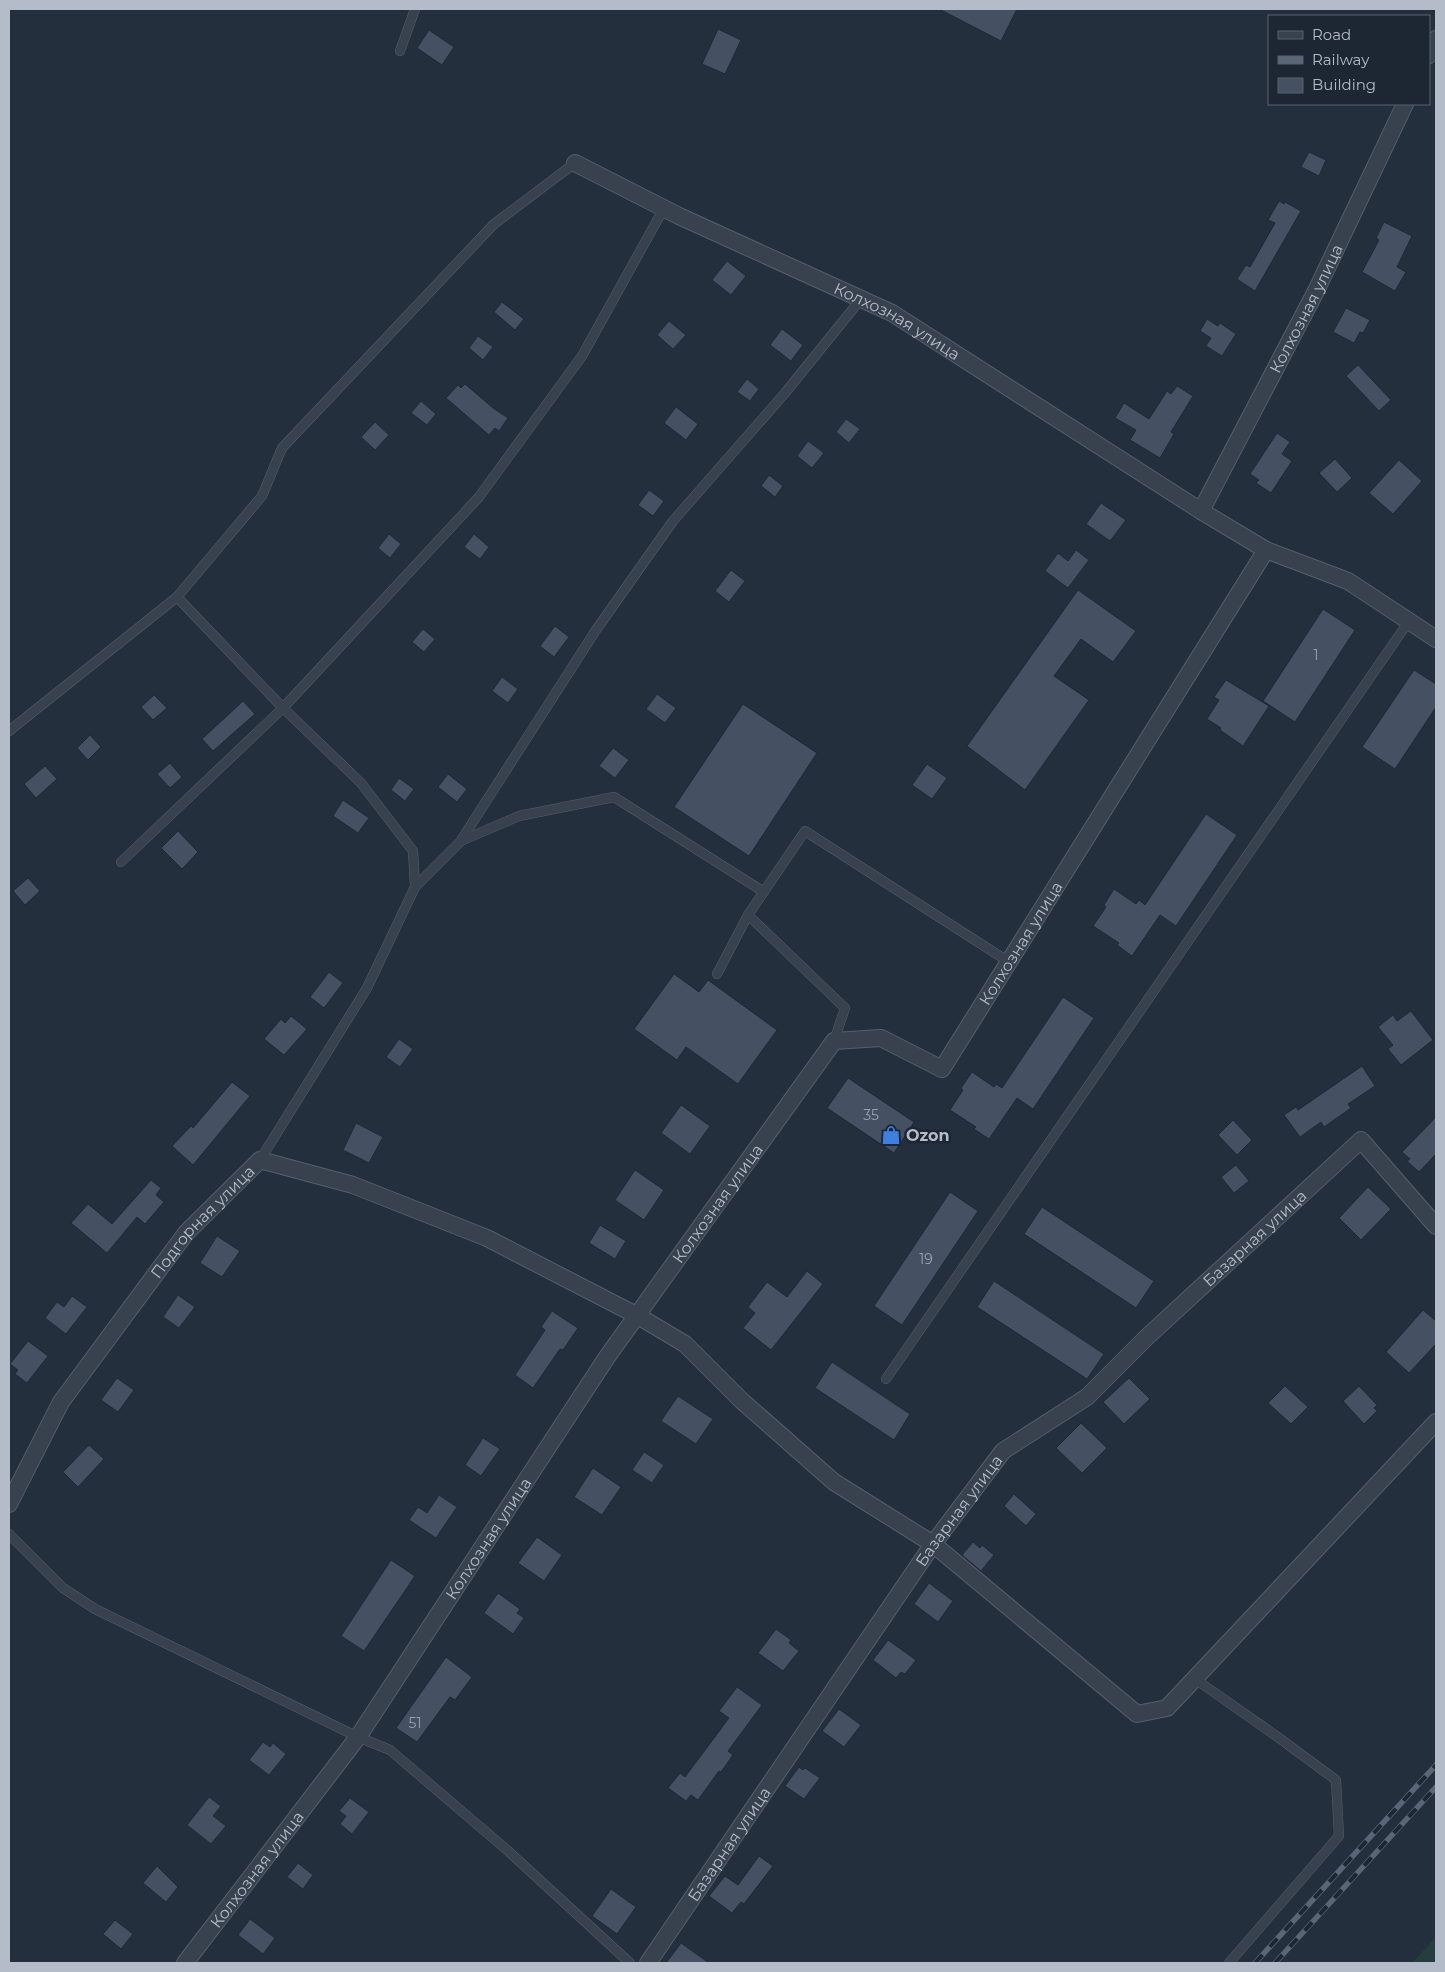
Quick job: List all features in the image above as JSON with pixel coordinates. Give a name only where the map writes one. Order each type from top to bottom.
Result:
[{"type":"street","points":[[1430,53],[1436,39]]},
{"type":"street","name":"Колхозная улица","points":[[1201,511],[1316,291],[1405,105]]},
{"type":"street","name":"Колхозная улица","points":[[575,163],[664,208],[892,313],[1201,511],[1266,550],[1348,581],[1436,639]]},
{"type":"street","name":"Колхозная улица","points":[[186,1963],[358,1737],[607,1357],[834,1042],[882,1038],[942,1068],[1266,550]]},
{"type":"street","name":"Базарная улица","points":[[648,1963],[933,1544],[1003,1451],[1087,1397],[1147,1337],[1361,1140],[1436,1226]]},
{"type":"street","name":"Подгорная улица","points":[[9,1504],[61,1402],[186,1234],[260,1160],[353,1185],[487,1238],[638,1316],[685,1344],[742,1401],[834,1482],[933,1544],[1137,1714],[1167,1708],[1195,1679]]},
{"type":"street","points":[[1195,1679],[1436,1422]]},
{"type":"lane","points":[[400,51],[415,9]]},
{"type":"lane","points":[[9,731],[177,597],[262,496],[282,448],[494,224],[575,163]]},
{"type":"lane","points":[[120,862],[283,708],[479,497],[582,356],[664,208]]},
{"type":"lane","points":[[260,1160],[367,988],[415,887],[460,842],[596,630],[673,521],[785,393],[861,299]]},
{"type":"lane","points":[[177,597],[283,708],[361,783],[413,851],[415,887]]},
{"type":"lane","points":[[886,1379],[1409,621]]},
{"type":"lane","points":[[460,842],[519,816],[614,797],[764,892]]},
{"type":"lane","points":[[717,974],[748,915],[805,830],[1008,962]]},
{"type":"lane","points":[[748,915],[845,1008],[834,1042]]},
{"type":"lane","points":[[9,1534],[63,1588],[95,1609],[358,1737],[390,1750],[508,1850],[630,1963]]},
{"type":"lane","points":[[1195,1679],[1336,1780],[1339,1836],[1229,1963]]},
{"type":"green space","points":[[1436,1937],[1436,1963],[1412,1963]]},
{"type":"building","points":[[939,9],[1017,9],[1001,41]]},
{"type":"building","points":[[718,29],[741,40],[725,74],[702,64]]},
{"type":"building","points":[[429,30],[454,47],[442,65],[417,48]]},
{"type":"building","points":[[1309,152],[1326,160],[1319,176],[1301,167]]},
{"type":"building","points":[[1279,201],[1284,204],[1285,202],[1301,211],[1255,291],[1237,279],[1246,265],[1250,267],[1275,223],[1268,220]]},
{"type":"building","points":[[1384,222],[1412,236],[1397,267],[1406,272],[1395,291],[1362,272],[1379,240],[1376,238]]},
{"type":"building","points":[[727,261],[746,276],[731,295],[712,280]]},
{"type":"building","points":[[502,302],[524,319],[515,330],[494,312]]},
{"type":"building","points":[[1346,308],[1370,320],[1363,333],[1360,332],[1354,343],[1333,332]]},
{"type":"building","points":[[1207,319],[1218,326],[1220,323],[1236,334],[1222,356],[1206,346],[1211,338],[1200,331]]},
{"type":"building","points":[[669,321],[686,335],[673,349],[657,335]]},
{"type":"building","points":[[782,329],[803,345],[791,361],[770,345]]},
{"type":"building","points":[[478,336],[493,347],[483,360],[469,348]]},
{"type":"building","points":[[1358,365],[1391,400],[1379,411],[1346,376]]},
{"type":"building","points":[[747,379],[759,389],[750,401],[737,392]]},
{"type":"building","points":[[465,384],[508,418],[499,431],[495,428],[489,435],[446,398],[458,385],[461,388]]},
{"type":"building","points":[[1177,386],[1193,396],[1171,432],[1174,434],[1160,458],[1130,440],[1136,430],[1115,418],[1124,403],[1149,419],[1167,391],[1171,394]]},
{"type":"building","points":[[421,401],[436,414],[427,425],[411,413]]},
{"type":"building","points":[[676,407],[698,424],[686,440],[664,423]]},
{"type":"building","points":[[846,419],[860,429],[849,443],[836,432]]},
{"type":"building","points":[[375,422],[389,435],[375,450],[361,437]]},
{"type":"building","points":[[1277,433],[1290,442],[1282,454],[1292,461],[1271,493],[1256,483],[1259,480],[1250,474]]},
{"type":"building","points":[[808,441],[824,453],[812,468],[797,456]]},
{"type":"building","points":[[1335,459],[1352,478],[1337,492],[1319,473]]},
{"type":"building","points":[[1399,460],[1422,481],[1393,514],[1369,493]]},
{"type":"building","points":[[769,475],[783,486],[775,497],[761,486]]},
{"type":"building","points":[[649,490],[664,501],[653,516],[638,505]]},
{"type":"building","points":[[1101,503],[1126,520],[1110,541],[1086,524]]},
{"type":"building","points":[[389,534],[401,544],[390,558],[378,548]]},
{"type":"building","points":[[474,534],[489,547],[480,559],[464,547]]},
{"type":"building","points":[[1076,550],[1089,560],[1068,588],[1045,571],[1058,553],[1068,561]]},
{"type":"building","points":[[731,570],[745,581],[729,602],[715,591]]},
{"type":"building","points":[[1078,590],[1136,631],[1113,662],[1081,639],[1054,676],[1089,700],[1025,790],[967,746]]},
{"type":"building","points":[[1323,609],[1355,630],[1295,722],[1263,701]]},
{"type":"building","points":[[555,626],[569,637],[554,657],[540,646]]},
{"type":"building","points":[[423,629],[435,639],[424,652],[412,642]]},
{"type":"building","points":[[1414,670],[1436,684],[1436,707],[1395,769],[1362,747]]},
{"type":"building","points":[[502,677],[518,689],[508,703],[492,691]]},
{"type":"building","points":[[1226,680],[1269,706],[1243,746],[1207,719],[1219,700],[1214,697]]},
{"type":"building","points":[[657,694],[676,708],[665,723],[646,709]]},
{"type":"building","points":[[154,695],[167,708],[153,720],[141,707]]},
{"type":"building","points":[[243,701],[255,714],[213,751],[202,739]]},
{"type":"building","points":[[743,704],[817,753],[749,856],[674,807]]},
{"type":"building","points":[[90,735],[101,747],[88,760],[77,748]]},
{"type":"building","points":[[613,748],[629,760],[615,778],[599,766]]},
{"type":"building","points":[[170,763],[182,777],[170,788],[157,774]]},
{"type":"building","points":[[927,764],[947,778],[932,799],[912,785]]},
{"type":"building","points":[[45,766],[57,779],[36,798],[24,784]]},
{"type":"building","points":[[448,774],[467,789],[457,802],[438,787]]},
{"type":"building","points":[[399,778],[414,789],[405,801],[391,790]]},
{"type":"building","points":[[343,800],[369,818],[358,833],[333,816]]},
{"type":"building","points":[[1206,814],[1237,835],[1176,926],[1160,915],[1132,956],[1117,945],[1119,943],[1093,926],[1106,907],[1104,905],[1114,889],[1136,904],[1139,900],[1145,905]]},
{"type":"building","points":[[178,831],[198,852],[182,869],[161,848]]},
{"type":"building","points":[[28,878],[40,891],[25,905],[13,891]]},
{"type":"building","points":[[329,972],[343,983],[324,1008],[310,997]]},
{"type":"building","points":[[674,974],[699,992],[708,980],[777,1030],[738,1084],[686,1047],[677,1060],[634,1029]]},
{"type":"building","points":[[1063,997],[1094,1018],[1033,1109],[1017,1098],[989,1139],[974,1129],[976,1127],[950,1110],[963,1090],[961,1088],[972,1072],[994,1087],[996,1084],[1002,1088]]},
{"type":"building","points":[[1411,1011],[1433,1040],[1401,1065],[1388,1049],[1393,1045],[1378,1027],[1393,1015],[1397,1021]]},
{"type":"building","points":[[291,1016],[307,1029],[284,1055],[264,1039],[281,1019],[285,1023]]},
{"type":"building","points":[[399,1039],[413,1049],[400,1067],[386,1057]]},
{"type":"building","points":[[1362,1066],[1375,1086],[1348,1104],[1351,1108],[1324,1127],[1321,1122],[1300,1137],[1284,1115],[1296,1107],[1298,1110]]},
{"type":"building","points":[[848,1078],[914,1122],[894,1153],[827,1108]]},
{"type":"building","points":[[232,1082],[250,1096],[193,1165],[172,1146],[191,1126],[193,1128]]},
{"type":"building","points":[[681,1105],[710,1126],[690,1154],[661,1133]]},
{"type":"building","points":[[1436,1117],[1436,1154],[1419,1172],[1407,1161],[1410,1159],[1402,1152]]},
{"type":"building","points":[[1233,1120],[1252,1140],[1237,1155],[1218,1135]]},
{"type":"building","points":[[356,1123],[383,1137],[369,1163],[343,1150]]},
{"type":"building","points":[[1236,1165],[1249,1181],[1234,1193],[1221,1177]]},
{"type":"building","points":[[635,1170],[664,1190],[644,1220],[615,1200]]},
{"type":"building","points":[[151,1180],[161,1188],[156,1195],[164,1202],[145,1224],[137,1217],[107,1253],[71,1223],[88,1204],[112,1224]]},
{"type":"building","points":[[1368,1187],[1391,1209],[1361,1240],[1339,1218]]},
{"type":"building","points":[[950,1192],[978,1211],[902,1325],[874,1306]]},
{"type":"building","points":[[1042,1207],[1154,1281],[1136,1308],[1024,1234]]},
{"type":"building","points":[[600,1225],[626,1241],[615,1259],[589,1243]]},
{"type":"building","points":[[217,1236],[240,1251],[222,1277],[200,1263]]},
{"type":"building","points":[[807,1271],[823,1284],[771,1350],[743,1328],[755,1313],[748,1307],[767,1282],[787,1297]]},
{"type":"building","points":[[994,1281],[1104,1354],[1087,1379],[977,1307]]},
{"type":"building","points":[[178,1295],[195,1307],[179,1328],[163,1317]]},
{"type":"building","points":[[72,1296],[87,1307],[66,1334],[45,1318],[57,1302],[64,1307]]},
{"type":"building","points":[[1423,1310],[1436,1321],[1436,1344],[1409,1373],[1386,1352]]},
{"type":"building","points":[[552,1311],[578,1328],[563,1350],[560,1349],[533,1388],[515,1375],[545,1330],[541,1327]]},
{"type":"building","points":[[28,1341],[48,1356],[27,1383],[15,1374],[18,1370],[10,1364]]},
{"type":"building","points":[[832,1362],[910,1414],[894,1440],[815,1388]]},
{"type":"building","points":[[117,1378],[134,1390],[118,1412],[101,1400]]},
{"type":"building","points":[[1129,1378],[1150,1399],[1124,1424],[1103,1402]]},
{"type":"building","points":[[1285,1386],[1308,1407],[1291,1424],[1268,1403]]},
{"type":"building","points":[[1359,1386],[1377,1405],[1374,1408],[1377,1411],[1364,1424],[1343,1401]]},
{"type":"building","points":[[678,1396],[713,1419],[696,1444],[661,1421]]},
{"type":"building","points":[[1081,1423],[1107,1448],[1082,1473],[1056,1448]]},
{"type":"building","points":[[483,1438],[500,1449],[481,1476],[465,1465]]},
{"type":"building","points":[[89,1445],[104,1459],[78,1487],[63,1472]]},
{"type":"building","points":[[644,1452],[664,1465],[652,1483],[632,1470]]},
{"type":"building","points":[[593,1468],[621,1487],[602,1515],[574,1497]]},
{"type":"building","points":[[1014,1494],[1036,1514],[1026,1526],[1004,1506]]},
{"type":"building","points":[[439,1495],[457,1507],[436,1538],[409,1520],[418,1507],[427,1513]]},
{"type":"building","points":[[537,1537],[562,1555],[544,1581],[518,1563]]},
{"type":"building","points":[[973,1542],[980,1548],[982,1545],[994,1555],[981,1571],[962,1555]]},
{"type":"building","points":[[391,1560],[415,1576],[364,1651],[341,1636]]},
{"type":"building","points":[[929,1583],[953,1601],[938,1622],[914,1604]]},
{"type":"building","points":[[498,1593],[520,1609],[517,1613],[524,1618],[513,1634],[484,1613]]},
{"type":"building","points":[[776,1629],[791,1640],[789,1643],[799,1651],[783,1671],[758,1653]]},
{"type":"building","points":[[888,1640],[916,1660],[905,1674],[901,1672],[896,1678],[873,1660]]},
{"type":"building","points":[[446,1657],[472,1677],[455,1700],[450,1697],[417,1742],[396,1728]]},
{"type":"building","points":[[737,1687],[762,1705],[728,1751],[733,1755],[721,1772],[719,1771],[698,1800],[691,1795],[686,1801],[668,1788],[680,1773],[685,1777],[729,1718],[719,1711]]},
{"type":"building","points":[[839,1709],[861,1725],[844,1747],[822,1731]]},
{"type":"building","points":[[263,1742],[270,1747],[273,1743],[286,1754],[269,1775],[249,1760]]},
{"type":"building","points":[[799,1767],[803,1770],[805,1768],[820,1778],[804,1799],[785,1786]]},
{"type":"building","points":[[209,1797],[221,1806],[213,1816],[226,1826],[211,1844],[187,1825]]},
{"type":"building","points":[[350,1798],[369,1812],[352,1834],[340,1824],[346,1816],[339,1811]]},
{"type":"building","points":[[759,1856],[773,1866],[744,1904],[741,1902],[732,1913],[709,1896],[725,1876],[738,1885]]},
{"type":"building","points":[[298,1863],[313,1875],[303,1889],[287,1877]]},
{"type":"building","points":[[157,1866],[178,1887],[166,1902],[143,1883]]},
{"type":"building","points":[[611,1889],[636,1907],[617,1934],[592,1916]]},
{"type":"building","points":[[250,1919],[275,1938],[263,1954],[238,1935]]},
{"type":"building","points":[[115,1920],[133,1934],[121,1949],[103,1934]]},
{"type":"building","points":[[681,1943],[709,1963],[666,1963]]},
{"type":"railway","points":[[1255,1963],[1436,1765]]},
{"type":"railway","points":[[1275,1963],[1436,1787]]},
{"type":"place","name":"Ozon","points":[[891,1135]]}]
